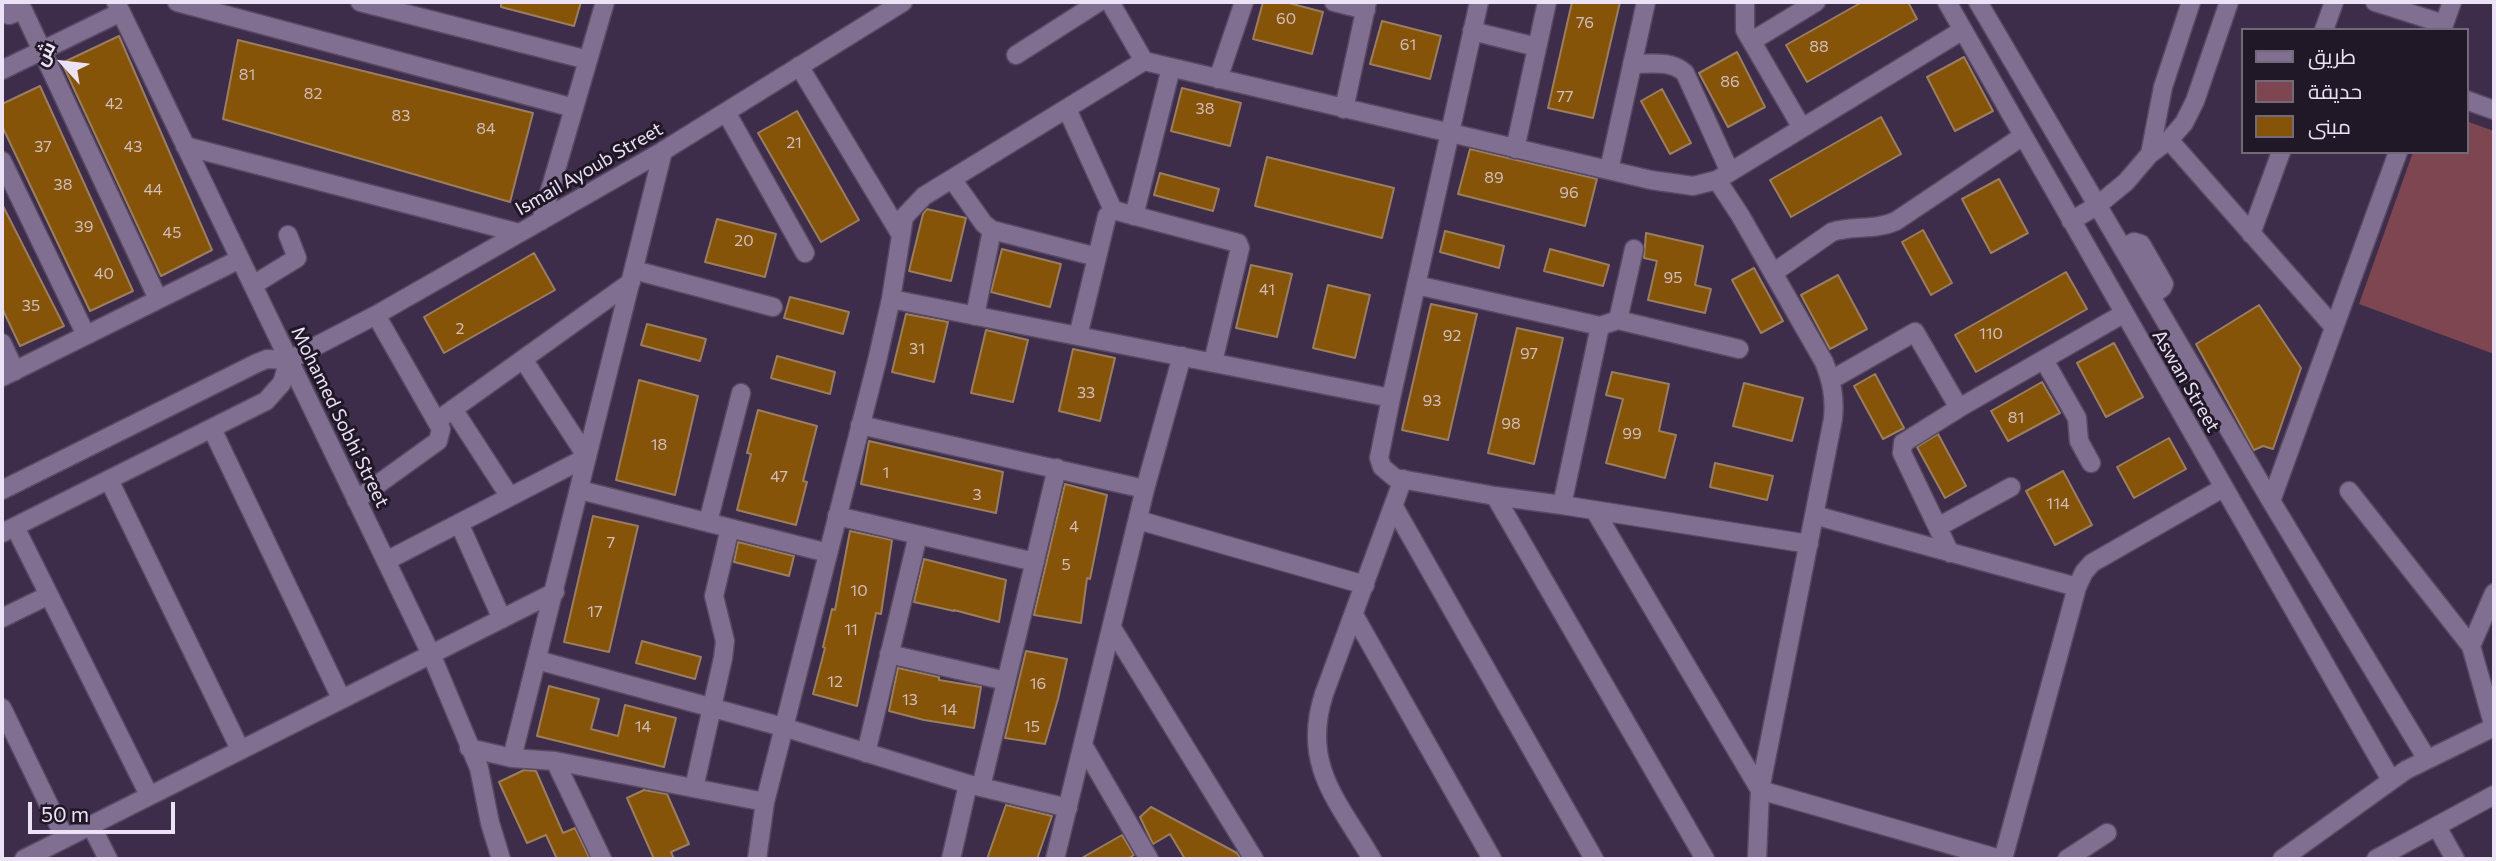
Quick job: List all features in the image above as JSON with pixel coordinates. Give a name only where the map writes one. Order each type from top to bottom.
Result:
[{"type":"street","points":[[2,2],[8,15],[23,10],[158,299]]},
{"type":"street","points":[[177,2],[574,108]]},
{"type":"street","points":[[360,2],[588,60]]},
{"type":"street","points":[[541,221],[606,2]]},
{"type":"street","points":[[873,2],[898,5]]},
{"type":"street","points":[[1016,55],[1099,2]]},
{"type":"street","points":[[1110,2],[1144,61],[1681,186],[1693,186],[1724,176],[1963,30]]},
{"type":"street","points":[[1218,79],[1244,2]]},
{"type":"street","points":[[1334,2],[1366,6],[1344,109]]},
{"type":"street","points":[[1479,2],[1379,458],[1387,473],[1403,479],[1494,496],[1809,544]]},
{"type":"street","points":[[1515,149],[1547,2]]},
{"type":"street","points":[[1609,170],[1646,2]]},
{"type":"street","points":[[1745,2],[1744,24],[1802,128]]},
{"type":"street","points":[[1752,41],[1816,2]]},
{"type":"street","name":"Aswan Street","points":[[1947,2],[2391,780]]},
{"type":"street","name":"Aswan Street","points":[[1978,2],[2427,759]]},
{"type":"street","points":[[2150,154],[2163,87],[2191,2]]},
{"type":"street","points":[[2071,221],[2098,205],[2126,182],[2150,154],[2169,140],[2184,123],[2195,101],[2229,2]]},
{"type":"street","points":[[2325,28],[2334,2]]},
{"type":"street","points":[[2375,2],[2443,27],[2452,2]]},
{"type":"street","name":"Ismail Ayoub Street","points":[[289,360],[376,315],[663,151],[898,5]]},
{"type":"street","points":[[2,71],[119,7]]},
{"type":"street","name":"Mohamed Sobhi Street","points":[[119,7],[431,654],[479,768],[490,823],[501,859]]},
{"type":"street","points":[[1472,31],[1537,47]]},
{"type":"street","points":[[757,859],[765,802],[891,299],[904,217],[914,204],[952,179],[1144,61]]},
{"type":"street","points":[[1632,64],[1669,64],[1685,73],[1724,176],[1773,272],[1824,362],[1831,380],[1833,419],[1760,790],[1757,859]]},
{"type":"street","points":[[799,66],[901,235]]},
{"type":"street","points":[[1134,216],[1171,68]]},
{"type":"street","points":[[2468,101],[2494,110]]},
{"type":"street","points":[[1066,109],[1113,210],[1238,243],[1240,248],[1213,362]]},
{"type":"street","points":[[726,112],[805,253]]},
{"type":"street","points":[[1773,272],[1832,232],[1886,226],[1896,221],[2023,136]]},
{"type":"street","points":[[2169,140],[2334,327]]},
{"type":"street","points":[[186,146],[519,233]]},
{"type":"street","points":[[512,758],[663,151]]},
{"type":"street","points":[[2251,234],[2279,154]]},
{"type":"street","points":[[2271,500],[2397,154]]},
{"type":"street","points":[[2,161],[86,335]]},
{"type":"street","points":[[952,179],[984,224],[992,230],[1097,257]]},
{"type":"street","points":[[1078,336],[1107,216],[1113,210]]},
{"type":"street","points":[[975,316],[992,230]]},
{"type":"street","points":[[253,285],[297,258],[288,235]]},
{"type":"street","points":[[1618,320],[1634,249]]},
{"type":"street","points":[[2,343],[8,374],[240,259]]},
{"type":"street","points":[[356,500],[438,441],[445,414],[632,276],[773,307]]},
{"type":"street","points":[[1416,285],[1600,326],[1618,320],[1739,349]]},
{"type":"street","points":[[891,299],[1391,398]]},
{"type":"street","points":[[1951,553],[1901,449],[1906,439],[2123,314]]},
{"type":"street","points":[[376,315],[445,414],[510,497]]},
{"type":"street","points":[[1562,505],[1600,326]]},
{"type":"street","points":[[1831,380],[1915,332],[1959,408]]},
{"type":"street","points":[[1055,859],[1145,489],[1182,356]]},
{"type":"street","points":[[2,489],[257,363],[267,359],[289,360],[282,383],[266,401],[8,530],[49,595],[149,795]]},
{"type":"street","points":[[523,359],[587,457]]},
{"type":"street","points":[[2043,360],[2077,418],[2079,441],[2091,463]]},
{"type":"street","points":[[708,522],[741,393]]},
{"type":"street","points":[[860,425],[1145,489]]},
{"type":"street","points":[[212,429],[341,698]]},
{"type":"street","points":[[386,561],[587,457]]},
{"type":"street","points":[[951,859],[1006,681],[1057,468]]},
{"type":"street","points":[[1372,859],[1324,777],[1317,757],[1315,736],[1317,715],[1403,479]]},
{"type":"street","points":[[109,480],[240,749]]},
{"type":"street","points":[[1938,527],[2011,487]]},
{"type":"street","points":[[1595,510],[1760,790],[2001,859],[2077,587],[2084,572],[2092,563],[2223,488]]},
{"type":"street","points":[[580,489],[828,553]]},
{"type":"street","points":[[2282,859],[2391,780],[2427,759],[2494,727],[2471,646],[2349,491]]},
{"type":"street","points":[[1494,496],[1704,859]]},
{"type":"street","points":[[1394,507],[1594,859]]},
{"type":"street","points":[[1814,515],[2077,587]]},
{"type":"street","points":[[837,516],[1035,562]]},
{"type":"street","points":[[1138,520],[1365,584]]},
{"type":"street","points":[[459,523],[502,618]]},
{"type":"street","points":[[694,788],[725,641],[714,596],[730,528]]},
{"type":"street","points":[[866,753],[918,535]]},
{"type":"street","points":[[24,859],[555,592]]},
{"type":"street","points":[[2471,646],[2494,593]]},
{"type":"street","points":[[2,618],[49,595]]},
{"type":"street","points":[[1354,615],[1492,859]]},
{"type":"street","points":[[1112,628],[1254,859]]},
{"type":"street","points":[[889,653],[1006,681]]},
{"type":"street","points":[[537,660],[783,727],[975,786],[1068,808]]},
{"type":"street","points":[[2,708],[65,838]]},
{"type":"street","points":[[1083,745],[1149,859]]},
{"type":"street","points":[[469,748],[512,758],[555,761],[765,802]]},
{"type":"street","points":[[555,761],[602,859]]},
{"type":"street","points":[[2376,859],[2494,795]]},
{"type":"street","points":[[91,825],[108,859]]},
{"type":"street","points":[[2437,827],[2455,859]]},
{"type":"street","points":[[2067,859],[2107,833]]},
{"type":"green space","points":[[2468,122],[2494,131],[2494,354],[2359,304],[2412,154],[2468,154]]},
{"type":"building","points":[[501,2],[581,2],[574,26],[501,7]]},
{"type":"building","points":[[1263,2],[1285,2],[1323,12],[1312,54],[1253,39]]},
{"type":"building","points":[[1572,2],[1620,2],[1593,118],[1548,108]]},
{"type":"building","points":[[1862,2],[1908,2],[1917,19],[1807,82],[1786,45]]},
{"type":"building","points":[[1382,21],[1441,36],[1430,79],[1370,64]]},
{"type":"building","points":[[119,36],[212,250],[161,276],[62,63]]},
{"type":"building","points":[[238,40],[533,113],[510,202],[223,119]]},
{"type":"building","points":[[1737,52],[1765,107],[1728,127],[1699,73]]},
{"type":"building","points":[[1964,57],[1993,111],[1955,131],[1927,77]]},
{"type":"building","points":[[40,86],[133,291],[90,311],[2,126],[2,104]]},
{"type":"building","points":[[1182,88],[1241,103],[1230,146],[1171,131]]},
{"type":"building","points":[[1662,89],[1691,143],[1670,154],[1641,101]]},
{"type":"building","points":[[797,111],[859,220],[821,242],[758,133]]},
{"type":"building","points":[[1881,117],[1901,154],[1791,217],[1770,180]]},
{"type":"building","points":[[1470,149],[1597,179],[1585,226],[1458,194]]},
{"type":"building","points":[[1267,157],[1394,188],[1382,238],[1255,206]]},
{"type":"building","points":[[1160,173],[1219,189],[1213,211],[1154,195]]},
{"type":"building","points":[[1999,179],[2028,233],[1991,253],[1962,199]]},
{"type":"building","points":[[2,204],[64,326],[20,346],[2,308]]},
{"type":"building","points":[[927,209],[966,218],[951,281],[909,271],[923,214]]},
{"type":"building","points":[[717,219],[776,234],[765,277],[705,262]]},
{"type":"building","points":[[1923,230],[1952,283],[1931,295],[1902,242]]},
{"type":"building","points":[[1445,231],[1504,246],[1499,268],[1440,252]]},
{"type":"building","points":[[1646,233],[1703,246],[1695,285],[1711,289],[1705,313],[1648,300],[1657,261],[1644,258]]},
{"type":"building","points":[[1002,249],[1061,264],[1050,307],[991,292]]},
{"type":"building","points":[[1550,249],[1609,265],[1603,286],[1544,271]]},
{"type":"building","points":[[534,253],[555,290],[444,353],[424,317]]},
{"type":"building","points":[[1251,265],[1292,274],[1277,337],[1236,328]]},
{"type":"building","points":[[1754,268],[1783,321],[1761,333],[1732,280]]},
{"type":"building","points":[[2066,272],[2087,309],[1976,372],[1955,335]]},
{"type":"building","points":[[1838,275],[1867,329],[1830,349],[1801,295]]},
{"type":"building","points":[[1328,285],[1370,295],[1355,358],[1313,348]]},
{"type":"building","points":[[790,297],[849,312],[843,334],[784,318]]},
{"type":"building","points":[[1431,304],[1477,314],[1448,440],[1402,430]]},
{"type":"building","points":[[2259,305],[2301,368],[2273,449],[2263,446],[2254,450],[2196,344]]},
{"type":"building","points":[[906,314],[948,322],[934,382],[892,372]]},
{"type":"building","points":[[647,324],[706,339],[700,361],[641,345]]},
{"type":"building","points":[[1517,328],[1563,338],[1534,464],[1488,453]]},
{"type":"building","points":[[986,330],[1028,340],[1013,402],[971,393]]},
{"type":"building","points":[[2114,343],[2143,397],[2106,417],[2077,363]]},
{"type":"building","points":[[1073,349],[1115,358],[1100,421],[1059,411]]},
{"type":"building","points":[[777,356],[835,372],[830,394],[771,378]]},
{"type":"building","points":[[1612,372],[1669,384],[1659,431],[1676,435],[1665,478],[1606,463],[1623,399],[1606,395]]},
{"type":"building","points":[[1875,374],[1904,428],[1883,439],[1854,386]]},
{"type":"building","points":[[639,380],[698,396],[675,495],[616,480]]},
{"type":"building","points":[[2042,382],[2060,413],[2008,441],[1991,411]]},
{"type":"building","points":[[1744,383],[1803,398],[1792,441],[1733,426]]},
{"type":"building","points":[[758,410],[817,426],[803,481],[807,482],[796,525],[737,510],[751,454],[747,453]]},
{"type":"building","points":[[1938,434],[1966,486],[1945,498],[1917,447]]},
{"type":"building","points":[[2169,438],[2186,469],[2134,498],[2117,467]]},
{"type":"building","points":[[869,441],[1003,472],[996,513],[861,484]]},
{"type":"building","points":[[1715,463],[1773,476],[1767,500],[1710,487]]},
{"type":"building","points":[[2063,471],[2092,525],[2055,545],[2026,491]]},
{"type":"building","points":[[1065,484],[1107,495],[1090,579],[1087,578],[1081,623],[1034,615]]},
{"type":"building","points":[[593,516],[638,526],[609,652],[564,642]]},
{"type":"building","points":[[850,531],[892,540],[881,614],[876,613],[857,706],[813,694],[832,609],[835,610]]},
{"type":"building","points":[[738,542],[794,556],[789,576],[734,562]]},
{"type":"building","points":[[924,559],[1006,580],[999,622],[914,602]]},
{"type":"building","points":[[642,641],[701,657],[695,679],[636,663]]},
{"type":"building","points":[[1026,651],[1067,659],[1045,744],[1005,738]]},
{"type":"building","points":[[898,668],[939,677],[939,680],[981,687],[974,728],[889,711]]},
{"type":"building","points":[[549,686],[599,699],[591,729],[618,736],[625,705],[676,718],[664,767],[537,736]]},
{"type":"building","points":[[524,770],[536,771],[563,833],[575,828],[590,859],[557,859],[546,835],[527,843],[499,782]]},
{"type":"building","points":[[644,790],[667,794],[689,844],[671,852],[674,859],[654,859],[627,798]]},
{"type":"building","points":[[1006,805],[1052,816],[1037,859],[987,859]]},
{"type":"building","points":[[1151,807],[1237,853],[1241,859],[1185,859],[1170,834],[1153,844],[1140,817]]},
{"type":"building","points":[[1122,835],[1134,855],[1127,859],[1080,859]]}]
